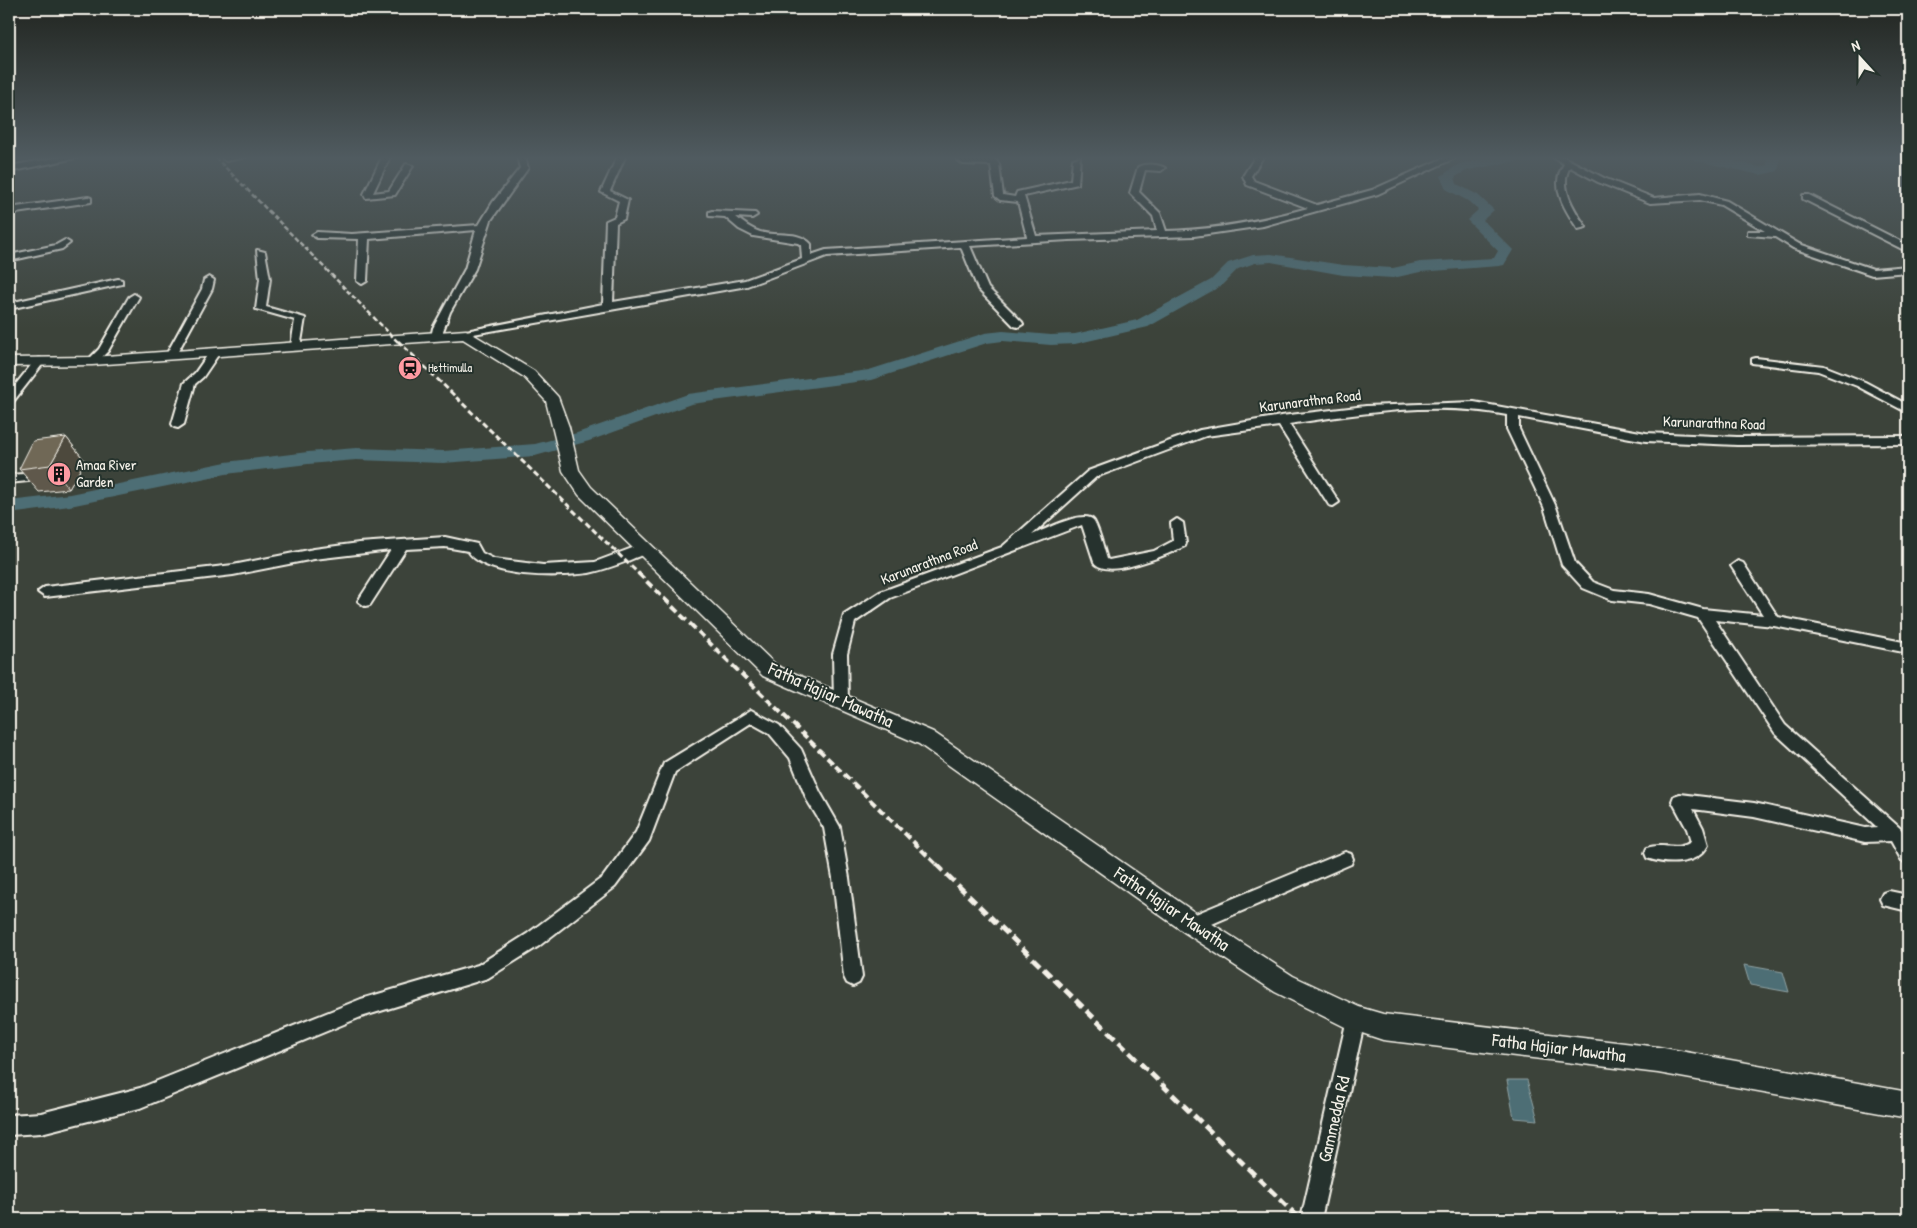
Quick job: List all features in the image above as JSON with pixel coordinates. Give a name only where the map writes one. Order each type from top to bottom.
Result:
[{"type":"street","points":[[436,337],[440,321],[450,300],[466,276],[475,256],[476,244],[482,227],[491,214]]},
{"type":"street","points":[[608,306],[611,221],[619,219],[620,214]]},
{"type":"street","points":[[727,214],[737,223],[760,235],[801,240],[806,244],[807,261]]},
{"type":"street","points":[[735,214],[752,215]]},
{"type":"street","points":[[1026,214],[1032,239]]},
{"type":"street","points":[[1156,214],[1162,234]]},
{"type":"street","points":[[9,362],[92,362],[466,334],[545,317],[747,283],[826,253],[1032,239],[1194,233],[1263,223],[1295,214]]},
{"type":"street","points":[[1573,214],[1581,227]]},
{"type":"street","points":[[1743,214],[1796,246],[1872,272],[1908,269]]},
{"type":"street","points":[[1841,214],[1908,248]]},
{"type":"street","points":[[317,235],[364,236],[482,227]]},
{"type":"street","points":[[1751,233],[1779,236]]},
{"type":"street","points":[[362,281],[364,236]]},
{"type":"street","points":[[9,258],[59,248],[65,243]]},
{"type":"street","points":[[964,243],[983,289],[1018,324]]},
{"type":"street","points":[[260,252],[265,279],[261,309],[300,318],[296,346]]},
{"type":"street","points":[[171,355],[207,289],[209,280]]},
{"type":"street","points":[[9,306],[118,282]]},
{"type":"street","points":[[92,362],[103,351],[134,297]]},
{"type":"street","name":"Fatha Hajiar Mawatha","points":[[466,334],[529,374],[553,400],[562,427],[571,471],[585,491],[770,671],[926,738],[1192,924],[1284,984],[1356,1019],[1384,1026],[1658,1060],[1908,1105]]},
{"type":"street","points":[[178,424],[190,384],[199,375],[215,352]]},
{"type":"street","points":[[9,400],[40,361]]},
{"type":"street","points":[[1756,361],[1820,368],[1861,384],[1908,410]]},
{"type":"street","name":"Karunarathna Road","points":[[841,702],[840,654],[849,619],[885,595],[1007,550],[1092,474],[1204,433],[1281,420],[1366,410],[1474,405],[1646,437],[1737,441],[1908,440]]},
{"type":"street","points":[[1513,412],[1513,429],[1525,458],[1550,507],[1569,565],[1588,585],[1612,595],[1649,599],[1702,614],[1774,621],[1908,648]]},
{"type":"street","points":[[1281,420],[1333,502]]},
{"type":"street","points":[[9,478],[24,478]]},
{"type":"street","points":[[1007,550],[1082,520],[1088,522],[1101,562],[1108,565],[1157,555],[1180,543],[1177,523]]},
{"type":"street","points":[[45,592],[233,570],[314,554],[445,542],[472,548],[473,553],[483,561],[503,567],[546,570],[588,568],[643,549]]},
{"type":"street","points":[[365,601],[401,546]]},
{"type":"street","points":[[1738,566],[1774,621]]},
{"type":"street","points":[[1702,614],[1780,729],[1896,834],[1908,856]]},
{"type":"street","points":[[9,1125],[41,1122],[140,1098],[361,1008],[482,972],[533,940],[609,882],[643,836],[669,768],[751,716],[774,729],[796,754],[813,795],[832,827],[841,878],[853,978]]},
{"type":"street","points":[[1653,853],[1686,855],[1700,845],[1695,828],[1680,802],[1754,810],[1866,835],[1896,834]]},
{"type":"street","points":[[1192,924],[1345,859]]},
{"type":"street","points":[[1889,899],[1908,903]]},
{"type":"street","name":"Gammedda Rd","points":[[1311,1219],[1356,1019]]},
{"type":"water","points":[[1744,965],[1783,972],[1789,992],[1750,985]]},
{"type":"water","points":[[1507,1080],[1527,1080],[1538,1120],[1514,1118]]},
{"type":"building","points":[[66,437],[50,465],[19,469],[33,441]]},
{"type":"waterway","points":[[9,508],[70,500],[226,468],[308,458],[356,454],[443,457],[535,450],[583,437],[688,399],[871,375],[985,338],[1003,336],[1051,340],[1075,339],[1142,324],[1216,283],[1233,266],[1253,259],[1271,258],[1343,270],[1393,273],[1420,267],[1499,262],[1506,250],[1474,220],[1481,214]]},
{"type":"railway","points":[[272,214],[399,343]]},
{"type":"railway","points":[[398,341],[639,574]]},
{"type":"railway","points":[[638,573],[937,865]]},
{"type":"railway","points":[[936,864],[1300,1219]]},
{"type":"place","name":"Hettimulla","points":[[410,368]]},
{"type":"place","name":"Amaa River Garden","points":[[59,474]]}]
